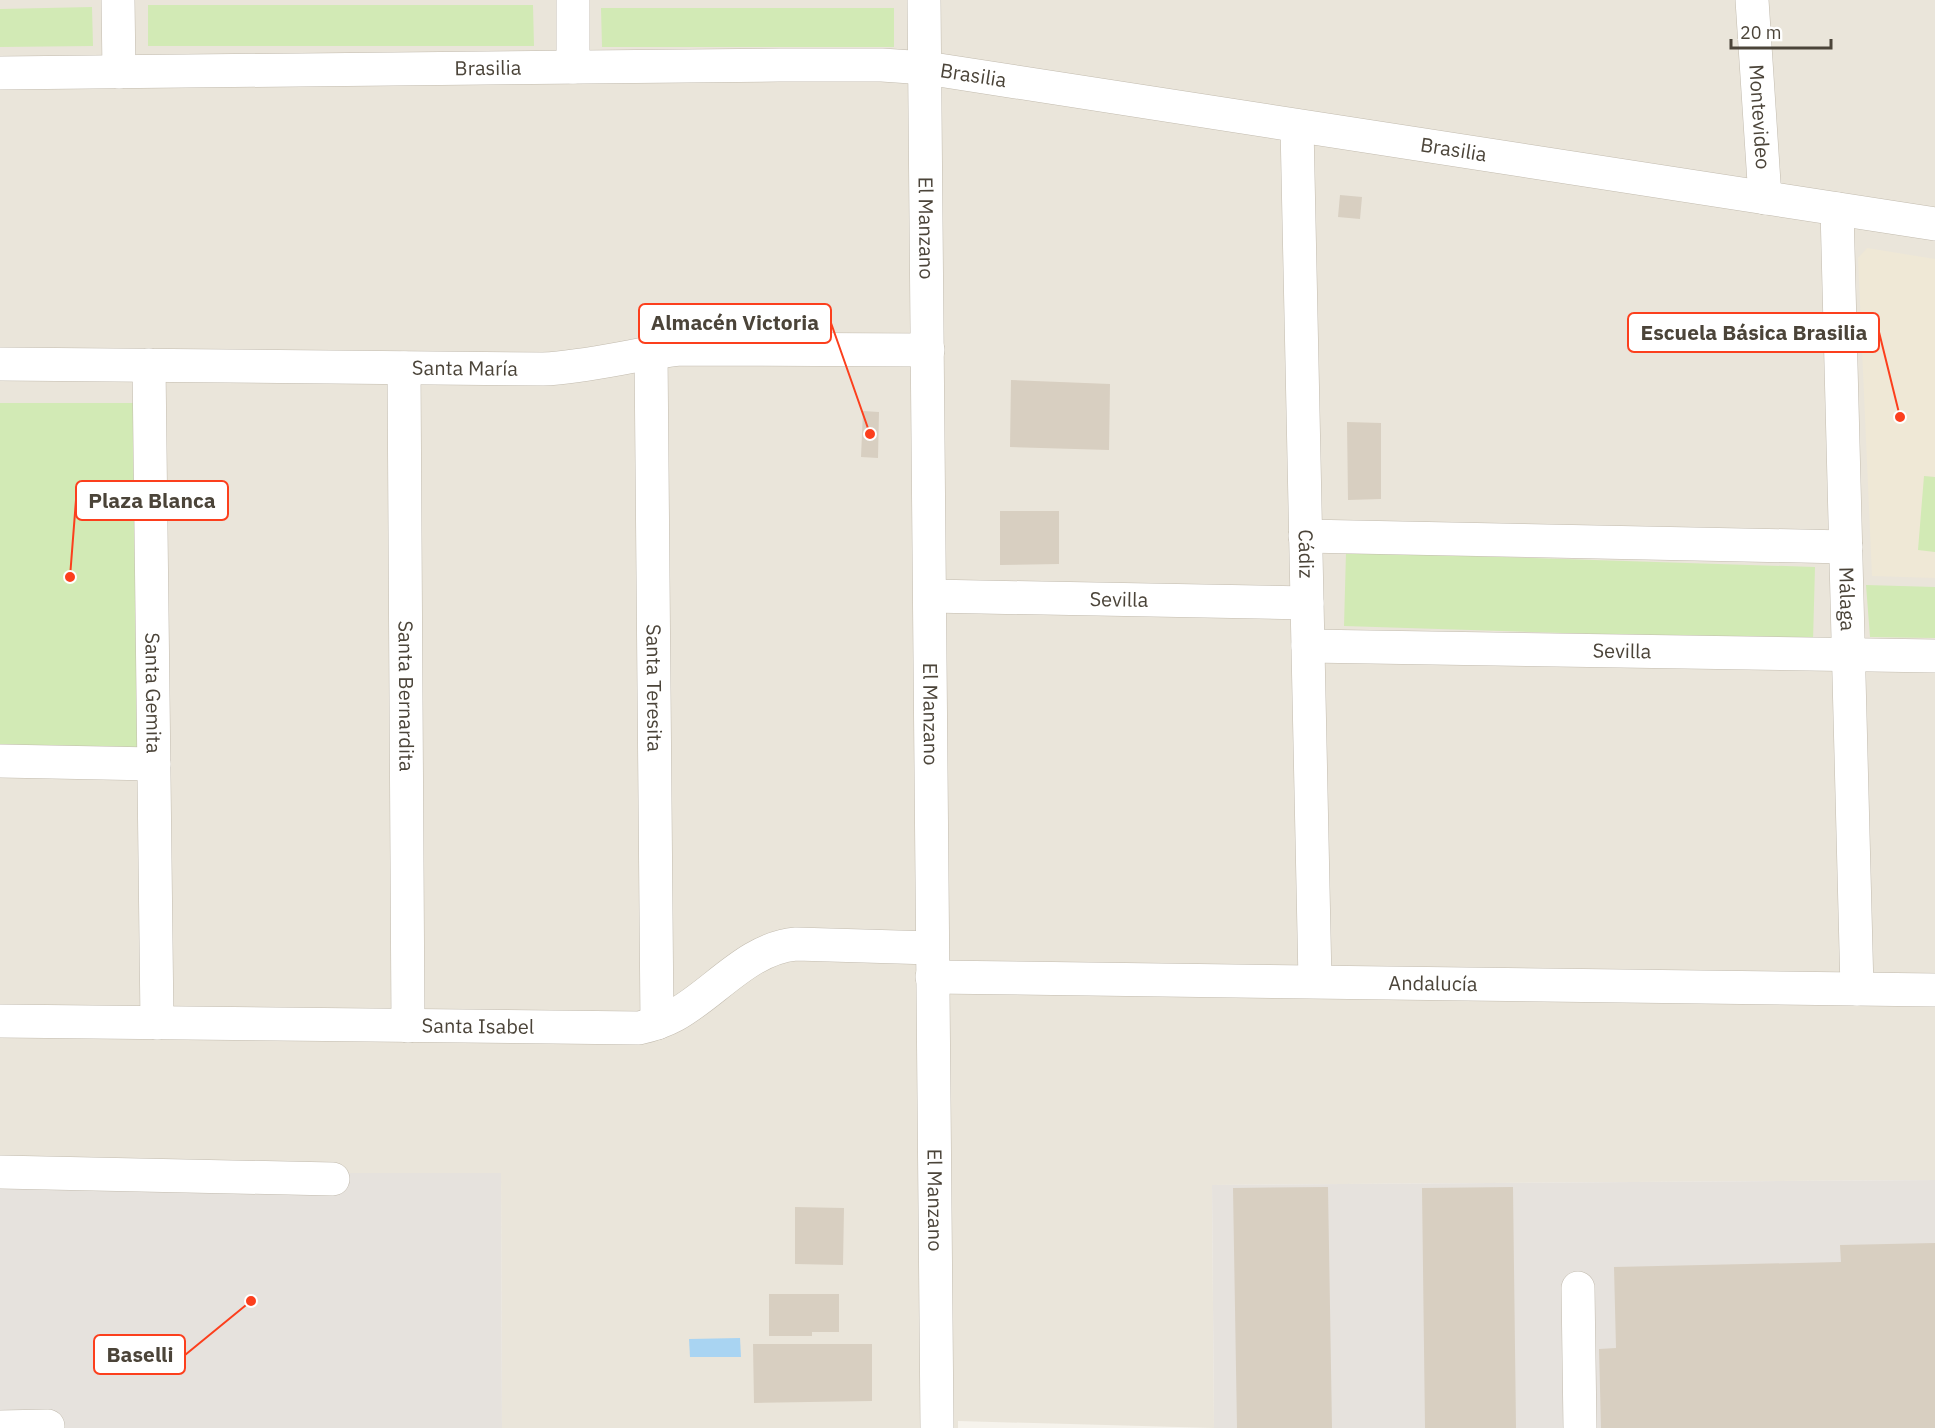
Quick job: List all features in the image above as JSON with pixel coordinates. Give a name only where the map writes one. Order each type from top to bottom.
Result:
[{"type":"street","points":[[118,0],[119,72]]},
{"type":"street","points":[[573,0],[573,67]]},
{"type":"street","name":"El Manzano","points":[[924,0],[937,1428]]},
{"type":"street","name":"Montevideo","points":[[1752,0],[1765,198]]},
{"type":"street","name":"Brasilia","points":[[0,73],[800,65],[882,65],[926,68],[1935,224]]},
{"type":"street","name":"Cádiz","points":[[1298,126],[1315,981]]},
{"type":"street","name":"Málaga","points":[[1837,209],[1857,989]]},
{"type":"street","name":"Santa María","points":[[0,364],[564,368],[651,352],[706,348],[928,350]]},
{"type":"street","name":"Santa Teresita","points":[[651,352],[657,1023]]},
{"type":"street","name":"Santa Gemita","points":[[149,365],[157,1023]]},
{"type":"street","name":"Santa Bernardita","points":[[404,368],[408,1026]]},
{"type":"street","points":[[1305,536],[1846,547]]},
{"type":"street","name":"Sevilla","points":[[930,596],[1307,603]]},
{"type":"street","name":"Sevilla","points":[[1308,646],[1935,656]]},
{"type":"street","points":[[0,762],[154,764]]},
{"type":"street","name":"Santa Isabel","points":[[0,1021],[639,1028],[675,1016],[757,956],[775,948],[796,944],[932,963]]},
{"type":"street","name":"Andalucía","points":[[932,963],[1315,981],[1935,990]]},
{"type":"street","points":[[0,1172],[333,1179]]},
{"type":"street","points":[[1578,1288],[1580,1428]]},
{"type":"street","points":[[0,1427],[48,1426]]},
{"type":"shaded area","points":[[0,0],[1935,0],[1935,1180],[1212,1185],[1214,1428],[958,1421],[958,1428],[502,1428],[501,1173],[0,1173]]},
{"type":"shaded area","points":[[1867,248],[1935,259],[1935,578],[1872,576],[1858,258]]},
{"type":"shaded area","points":[[0,1173],[501,1173],[502,1428],[0,1428]]},
{"type":"shaded area","points":[[1935,1180],[1935,1428],[1214,1428],[1212,1185]]},
{"type":"green space","points":[[148,5],[533,5],[534,46],[148,46]]},
{"type":"green space","points":[[92,7],[93,46],[0,47],[0,9]]},
{"type":"green space","points":[[601,8],[894,8],[894,47],[602,47]]},
{"type":"green space","points":[[0,403],[139,403],[142,751],[0,752]]},
{"type":"green space","points":[[1924,476],[1935,477],[1935,552],[1918,550]]},
{"type":"green space","points":[[1346,552],[1815,567],[1813,641],[1344,626]]},
{"type":"green space","points":[[1866,585],[1935,587],[1935,638],[1870,637]]},
{"type":"water","points":[[740,1338],[741,1357],[690,1357],[689,1339]]},
{"type":"building","points":[[1340,195],[1362,197],[1360,219],[1338,217]]},
{"type":"building","points":[[1011,380],[1110,384],[1109,450],[1010,447]]},
{"type":"building","points":[[863,411],[879,412],[878,458],[861,457]]},
{"type":"building","points":[[1347,422],[1381,423],[1381,499],[1348,500]]},
{"type":"building","points":[[1000,511],[1059,511],[1059,564],[1000,565]]},
{"type":"building","points":[[1328,1187],[1332,1428],[1237,1428],[1233,1188]]},
{"type":"building","points":[[1513,1187],[1516,1428],[1425,1428],[1422,1188]]},
{"type":"building","points":[[795,1207],[844,1208],[843,1265],[795,1264]]},
{"type":"building","points":[[1935,1243],[1935,1428],[1601,1428],[1599,1349],[1616,1348],[1614,1267],[1841,1262],[1840,1245]]},
{"type":"building","points":[[769,1294],[839,1294],[839,1332],[812,1332],[812,1336],[769,1336]]},
{"type":"building","points":[[753,1344],[872,1344],[872,1401],[754,1403]]},
{"type":"place","name":"Escuela Básica Brasilia","points":[[1900,417]]},
{"type":"place","name":"Almacén Victoria","points":[[870,434]]},
{"type":"place","name":"Plaza Blanca","points":[[70,577]]},
{"type":"place","name":"Baselli","points":[[251,1301]]}]
